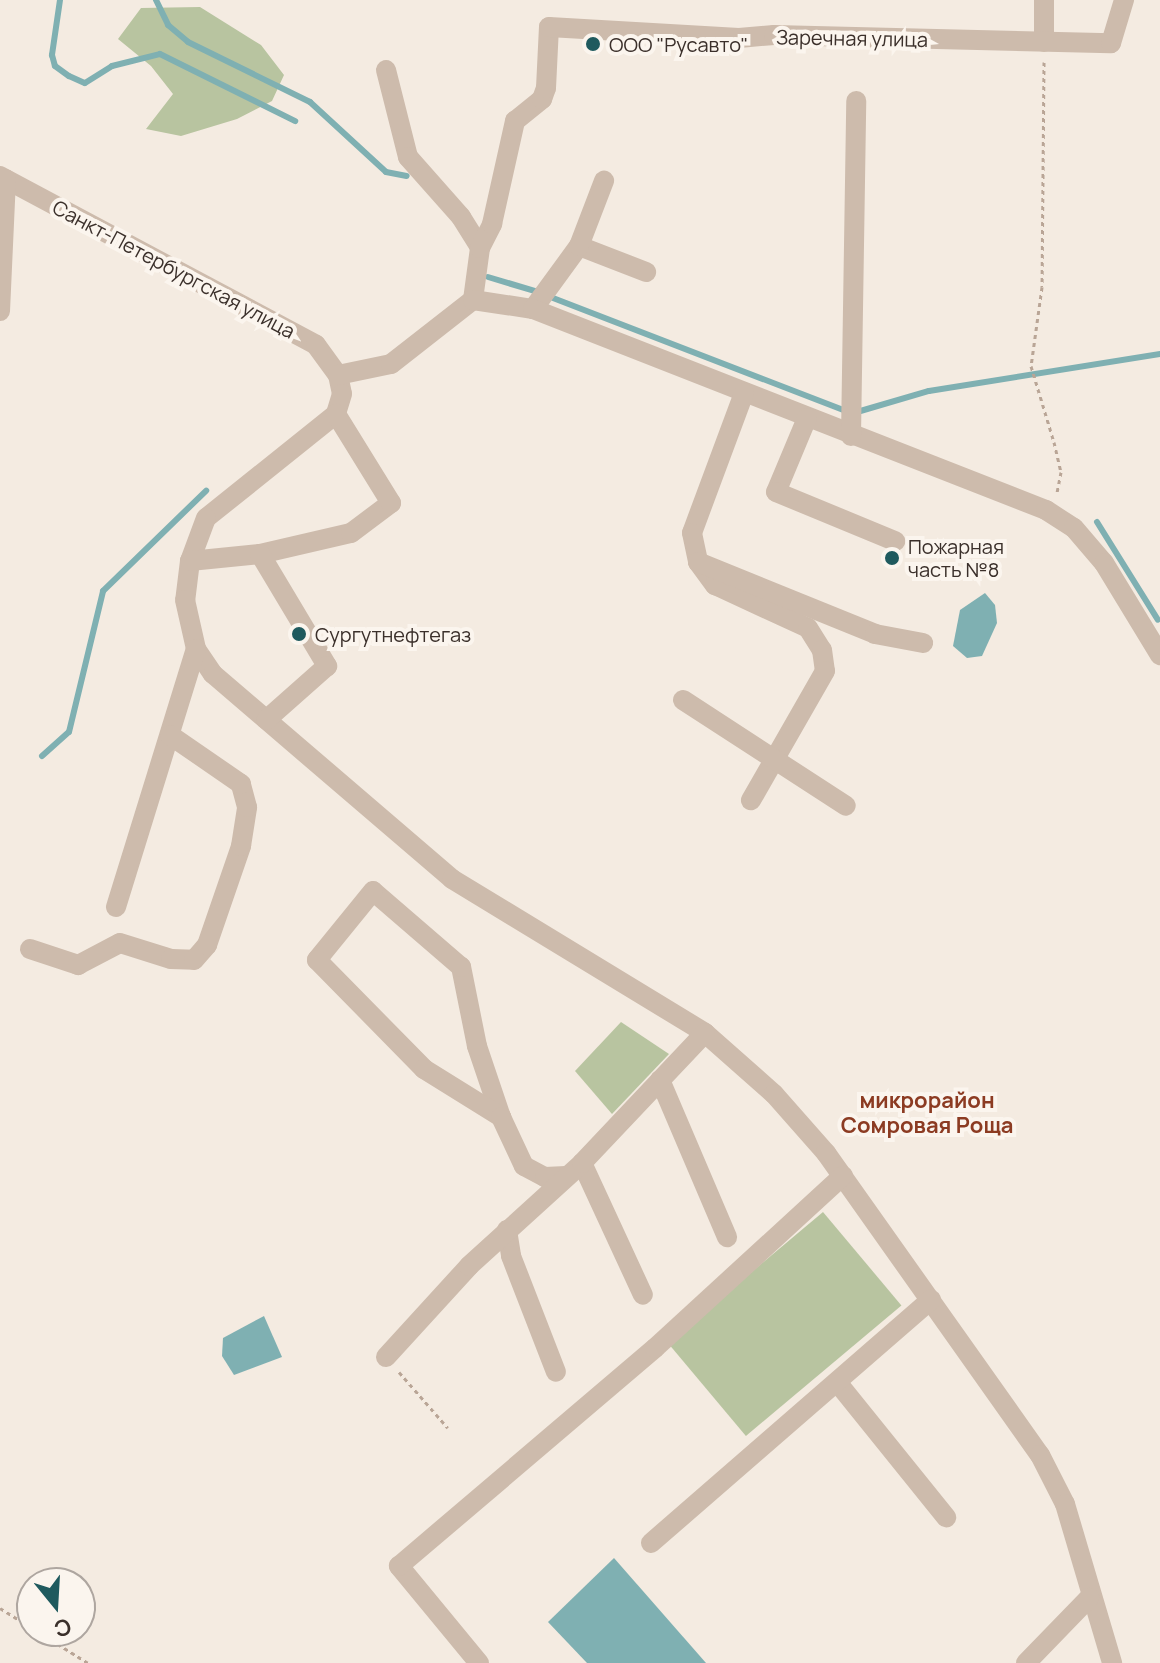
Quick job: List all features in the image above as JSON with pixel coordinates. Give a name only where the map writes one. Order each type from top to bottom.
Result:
[{"type":"street","points":[[1044,0],[1044,42]]},
{"type":"street","name":"Заречная улица","points":[[480,248],[492,224],[515,121],[542,99],[546,88],[549,27],[739,38],[774,35],[1111,43],[1124,0]]},
{"type":"street","points":[[386,70],[408,157],[461,217],[480,248],[473,300],[391,364],[338,375],[342,394],[336,414],[206,518],[190,561],[185,600],[196,649],[213,674],[452,879],[705,1033],[774,1094],[843,1176],[1040,1455],[1065,1504],[1089,1598],[1112,1663]]},
{"type":"street","points":[[851,436],[856,101]]},
{"type":"street","points":[[0,311],[3,178]]},
{"type":"street","name":"Санкт-Петербургская улица","points":[[3,178],[316,345],[338,375]]},
{"type":"street","points":[[533,309],[579,246],[604,181]]},
{"type":"street","points":[[579,246],[646,272]]},
{"type":"street","points":[[473,300],[533,309],[1046,510],[1074,528],[1104,563],[1160,655]]},
{"type":"street","points":[[744,393],[692,533],[698,562],[715,585],[808,628],[822,650],[825,671],[818,689],[751,800]]},
{"type":"street","points":[[190,561],[260,554],[351,533],[391,503],[336,414]]},
{"type":"street","points":[[807,418],[776,492],[895,541]]},
{"type":"street","points":[[260,554],[327,666],[266,720]]},
{"type":"street","points":[[698,562],[862,629],[923,643]]},
{"type":"street","points":[[116,907],[196,649]]},
{"type":"street","points":[[683,700],[846,806]]},
{"type":"street","points":[[30,949],[78,965],[120,943],[171,959],[194,960],[207,945],[241,846],[247,807],[241,784],[170,735]]},
{"type":"street","points":[[501,1117],[424,1069],[317,960],[373,891],[461,967],[477,1046],[501,1117],[524,1166],[545,1177],[574,1169]]},
{"type":"street","points":[[386,1357],[507,1230],[574,1169],[705,1033]]},
{"type":"street","points":[[660,1080],[727,1237]]},
{"type":"street","points":[[574,1169],[643,1295]]},
{"type":"street","points":[[479,1663],[399,1566],[655,1348],[843,1176]]},
{"type":"street","points":[[507,1230],[511,1256],[556,1372]]},
{"type":"street","points":[[651,1543],[931,1300]]},
{"type":"street","points":[[837,1382],[946,1517]]},
{"type":"street","points":[[1026,1663],[1089,1598]]},
{"type":"path","points":[[1044,42],[1042,287],[1031,366],[1061,472],[1057,494],[1046,510]]},
{"type":"path","points":[[386,1357],[448,1428]]},
{"type":"path","points":[[62,1647],[88,1663]]},
{"type":"green space","points":[[200,7],[261,45],[284,75],[272,101],[237,119],[181,136],[146,129],[173,94],[151,66],[118,39],[141,8]]},
{"type":"green space","points":[[621,1022],[669,1054],[612,1114],[575,1071]]},
{"type":"green space","points":[[823,1212],[901,1305],[746,1436],[667,1342]]},
{"type":"water","points":[[985,593],[995,605],[997,623],[982,656],[967,658],[953,646],[960,610]]},
{"type":"water","points":[[264,1316],[282,1357],[234,1375],[222,1356],[223,1338]]},
{"type":"water","points":[[614,1558],[706,1663],[587,1663],[548,1622]]},
{"type":"waterway","points":[[60,0],[52,55],[55,66],[69,76],[85,83],[112,66],[160,54],[295,121]]},
{"type":"waterway","points":[[156,0],[168,25],[188,42],[310,102],[386,172],[407,176]]},
{"type":"waterway","points":[[488,277],[538,292]]},
{"type":"waterway","points":[[553,298],[846,411]]},
{"type":"waterway","points":[[857,412],[929,391],[1160,354]]},
{"type":"waterway","points":[[42,756],[69,732],[103,591],[206,491]]},
{"type":"waterway","points":[[1097,522],[1158,620]]},
{"type":"place","name":"ООО \"Русавто\"","points":[[593,44]]},
{"type":"place","name":"Пожарная часть №8","points":[[892,558]]},
{"type":"place","name":"Сургутнефтегаз","points":[[299,634]]},
{"type":"district","name":"микрорайон Сомровая Роща","points":[[927,1112]]}]
